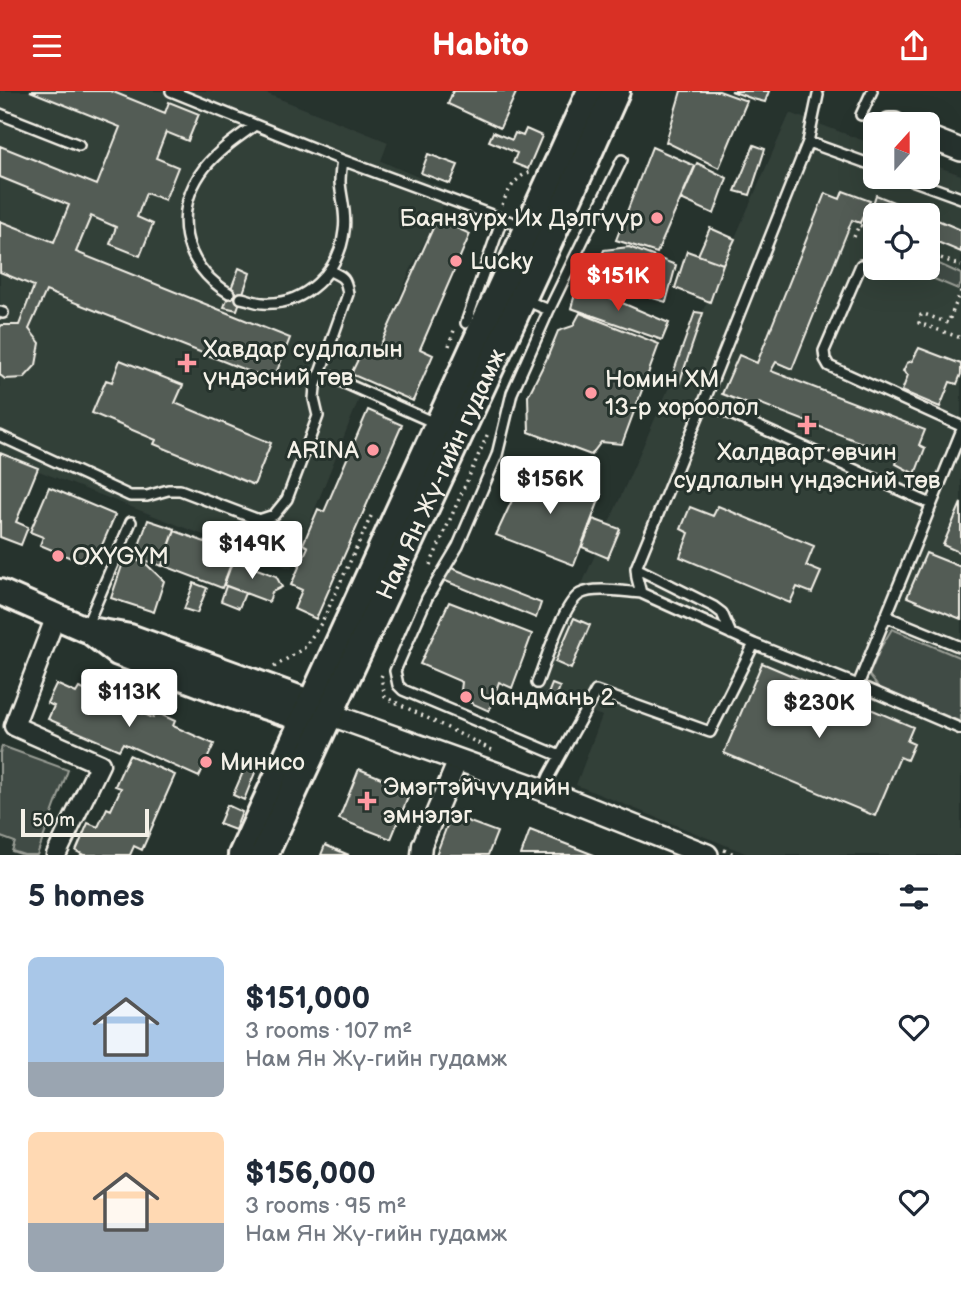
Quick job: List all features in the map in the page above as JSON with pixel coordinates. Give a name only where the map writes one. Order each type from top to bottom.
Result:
[{"type":"main road","name":"Нам Ян Жү-гийн гудамж","points":[[264,855],[316,712],[439,425],[591,91]]},
{"type":"main road","name":"Нам Ян Жү-гийн гудамж","points":[[242,855],[522,298],[616,91]]},
{"type":"main road","points":[[0,592],[85,629],[130,637],[316,712]]},
{"type":"street","points":[[940,142],[961,150]]},
{"type":"street","points":[[56,616],[7,724],[100,764],[56,855]]},
{"type":"street","points":[[316,712],[543,790],[707,855]]},
{"type":"street","points":[[421,855],[422,845],[458,759]]},
{"type":"lane","points":[[861,115],[872,91]]},
{"type":"lane","points":[[178,92],[342,160],[528,229]]},
{"type":"lane","points":[[641,593],[636,568],[808,142],[818,95]]},
{"type":"lane","points":[[0,114],[79,145]]},
{"type":"lane","points":[[229,293],[211,281],[194,259],[188,243],[186,210],[196,181],[205,168],[225,148],[255,125]]},
{"type":"lane","points":[[808,142],[863,162]]},
{"type":"lane","points":[[241,298],[262,303],[280,302],[298,296],[317,284],[330,271],[339,253],[344,231],[345,208],[340,181],[342,160]]},
{"type":"lane","points":[[560,756],[403,690],[398,685],[395,671],[427,598],[458,546],[497,455],[512,393],[622,160]]},
{"type":"lane","points":[[936,189],[961,198]]},
{"type":"lane","points":[[462,320],[500,218]]},
{"type":"lane","points":[[861,265],[824,351],[825,359],[830,366],[961,426]]},
{"type":"lane","points":[[0,436],[130,496],[147,496],[168,489],[180,490],[259,520],[274,515],[287,499],[318,416],[314,399],[315,387],[348,294],[347,284],[342,277],[330,271]]},
{"type":"lane","points":[[522,298],[549,310]]},
{"type":"lane","points":[[320,372],[439,425]]},
{"type":"lane","points":[[704,402],[931,504]]},
{"type":"lane","points":[[858,685],[961,432]]},
{"type":"lane","points":[[85,629],[131,522]]},
{"type":"lane","points":[[636,568],[715,607],[722,613],[732,634]]},
{"type":"lane","points":[[537,683],[568,607],[581,594],[602,589],[641,593],[754,644],[961,729]]},
{"type":"lane","points":[[885,616],[961,647]]},
{"type":"lane","points":[[543,790],[596,691],[710,731],[754,644]]},
{"type":"path","points":[[500,218],[505,198],[521,175],[531,172]]},
{"type":"path","points":[[855,237],[859,225],[863,226]]},
{"type":"path","points":[[940,258],[961,266]]},
{"type":"path","points":[[961,291],[948,323],[924,314],[921,315],[919,323],[961,338]]},
{"type":"path","points":[[445,358],[462,320]]},
{"type":"path","points":[[274,667],[304,648],[322,622],[378,501]]},
{"type":"shaded area","name":"Хавдар судлалын үндэсний төв","points":[[0,91],[260,91],[388,142],[381,161],[450,191],[410,271],[291,569],[0,456]]},
{"type":"shaded area","name":"Халдварт өвчин судлалын үндэсний төв","points":[[790,113],[863,140],[863,189],[940,189],[940,167],[961,175],[961,855],[750,855],[576,785],[602,716],[530,688],[559,610],[583,582]]},
{"type":"shaded area","points":[[940,264],[961,274],[958,289],[937,280],[940,280]]},
{"type":"shaded area","points":[[892,629],[961,658],[961,722],[879,688],[869,675]]},
{"type":"shaded area","points":[[2,746],[68,770],[37,855],[12,851],[15,842],[1,837],[0,839]]},
{"type":"building","points":[[30,91],[111,91],[165,113],[169,102],[199,114],[188,141],[166,132],[156,158],[178,167],[165,200],[146,193],[137,217],[153,224],[140,256],[110,244],[116,227],[91,216],[76,252],[290,338],[273,381],[46,291],[29,329],[40,343],[36,365],[24,378],[5,379],[0,375],[0,327],[19,325],[34,286],[0,272],[0,221],[54,242],[69,205],[0,177],[0,146],[97,185],[120,127]]},
{"type":"building","points":[[453,91],[516,93],[500,128],[448,104]]},
{"type":"building","points":[[681,91],[719,91],[747,101],[719,168],[666,142]]},
{"type":"building","points":[[731,91],[769,91],[765,102]]},
{"type":"building","points":[[526,129],[542,136],[528,169],[513,163],[517,153],[489,141],[493,132],[512,140],[515,133],[523,136]]},
{"type":"building","points":[[754,145],[765,149],[750,195],[735,191]]},
{"type":"building","points":[[652,147],[695,166],[657,253],[616,240]]},
{"type":"building","points":[[428,154],[458,165],[450,184],[421,173]]},
{"type":"building","points":[[697,163],[727,178],[714,214],[681,199]]},
{"type":"building","points":[[843,191],[870,201],[863,203],[860,223],[852,220],[792,369],[776,362],[771,371],[925,430],[919,445],[925,448],[915,474],[896,464],[898,457],[759,403],[758,408],[722,394],[739,355],[757,363],[825,193],[840,199]]},
{"type":"building","points":[[876,195],[896,203],[873,203]]},
{"type":"building","points":[[437,219],[470,234],[420,349],[433,355],[413,401],[351,374],[364,347],[377,353]]},
{"type":"building","points":[[940,221],[961,230],[961,252],[940,243]]},
{"type":"building","points":[[710,228],[735,239],[723,264],[698,255]]},
{"type":"building","points":[[629,247],[676,265],[666,302],[613,286],[600,289],[589,287],[604,250]]},
{"type":"building","points":[[687,251],[723,264],[710,302],[675,288]]},
{"type":"building","points":[[239,268],[250,273],[237,310],[224,307]]},
{"type":"building","points":[[578,284],[669,323],[662,340],[571,308]]},
{"type":"building","points":[[695,312],[703,313],[679,384],[670,382]]},
{"type":"building","points":[[580,313],[659,344],[622,444],[601,442],[591,455],[529,432],[528,396],[558,331],[573,326]]},
{"type":"building","points":[[919,348],[961,364],[957,384],[950,382],[940,407],[902,391],[908,375],[903,371]]},
{"type":"building","points":[[120,360],[183,385],[175,403],[271,443],[254,485],[154,444],[156,440],[92,413],[106,380],[112,382]]},
{"type":"building","points":[[368,410],[402,425],[316,619],[294,609],[302,590],[291,585],[308,547],[303,544],[318,509],[324,512]]},
{"type":"building","points":[[0,453],[38,468],[16,522],[28,527],[21,545],[0,537]]},
{"type":"building","points":[[528,466],[601,495],[574,565],[496,535]]},
{"type":"building","points":[[49,487],[115,515],[97,557],[87,553],[83,563],[40,545],[43,537],[30,532]]},
{"type":"building","points":[[961,503],[961,553],[943,545]]},
{"type":"building","points":[[718,506],[814,546],[806,566],[821,572],[812,593],[797,587],[790,603],[680,557],[689,533],[681,529],[690,507],[713,516]]},
{"type":"building","points":[[593,519],[620,529],[608,558],[582,547]]},
{"type":"building","points":[[148,520],[175,529],[162,566],[135,557]]},
{"type":"building","points":[[175,531],[235,553],[222,588],[162,565]]},
{"type":"building","points":[[926,553],[961,567],[961,619],[907,597]]},
{"type":"building","points":[[125,557],[145,563],[164,581],[154,612],[111,598]]},
{"type":"building","points":[[233,560],[276,576],[282,587],[272,592],[269,602],[224,585]]},
{"type":"building","points":[[449,567],[541,603],[536,618],[443,580]]},
{"type":"building","points":[[194,583],[207,588],[197,613],[184,609]]},
{"type":"building","points":[[226,586],[245,593],[239,608],[221,601]]},
{"type":"building","points":[[449,602],[532,634],[512,688],[499,682],[489,711],[460,698],[462,682],[420,664]]},
{"type":"building","points":[[574,618],[590,625],[571,669],[555,662]]},
{"type":"building","points":[[762,663],[913,727],[907,741],[914,744],[907,760],[900,757],[875,816],[724,753]]},
{"type":"building","points":[[56,684],[76,693],[79,688],[87,691],[115,704],[113,707],[130,715],[133,709],[153,718],[156,712],[175,721],[173,726],[214,744],[199,777],[123,743],[119,750],[48,719],[54,706],[47,703]]},
{"type":"building","points":[[552,684],[560,687],[554,702],[546,699]]},
{"type":"building","points":[[129,755],[175,775],[142,850],[134,846],[130,855],[81,855],[76,851],[88,823],[98,827],[107,808],[111,810],[121,788],[115,786]]},
{"type":"building","points":[[246,765],[256,770],[244,800],[233,795]]},
{"type":"building","points":[[359,769],[411,790],[391,839],[339,819]]},
{"type":"building","points":[[227,805],[242,812],[235,830],[219,824]]},
{"type":"building","points":[[451,815],[497,832],[488,855],[436,855]]},
{"type":"building","points":[[530,830],[594,855],[521,855]]},
{"type":"building","points":[[325,845],[349,855],[321,855]]},
{"type":"place","name":"Баянзүрх Их Дэлгүүр","points":[[657,218]]},
{"type":"place","name":"Lucky","points":[[456,261]]},
{"type":"place","name":"Хавдар судлалын үндэсний төв","points":[[187,363]]},
{"type":"place","name":"Номин ХМ 13-р хороолол","points":[[591,393]]},
{"type":"place","name":"Халдварт өвчин судлалын үндэсний төв","points":[[807,425]]},
{"type":"place","name":"ARINA","points":[[373,450]]},
{"type":"place","name":"OXYGYM","points":[[58,556]]},
{"type":"place","name":"Чандмань 2","points":[[466,697]]},
{"type":"place","name":"Минисо","points":[[206,762]]},
{"type":"place","name":"Эмэгтэйчүүдийн эмнэлэг","points":[[367,801]]}]
